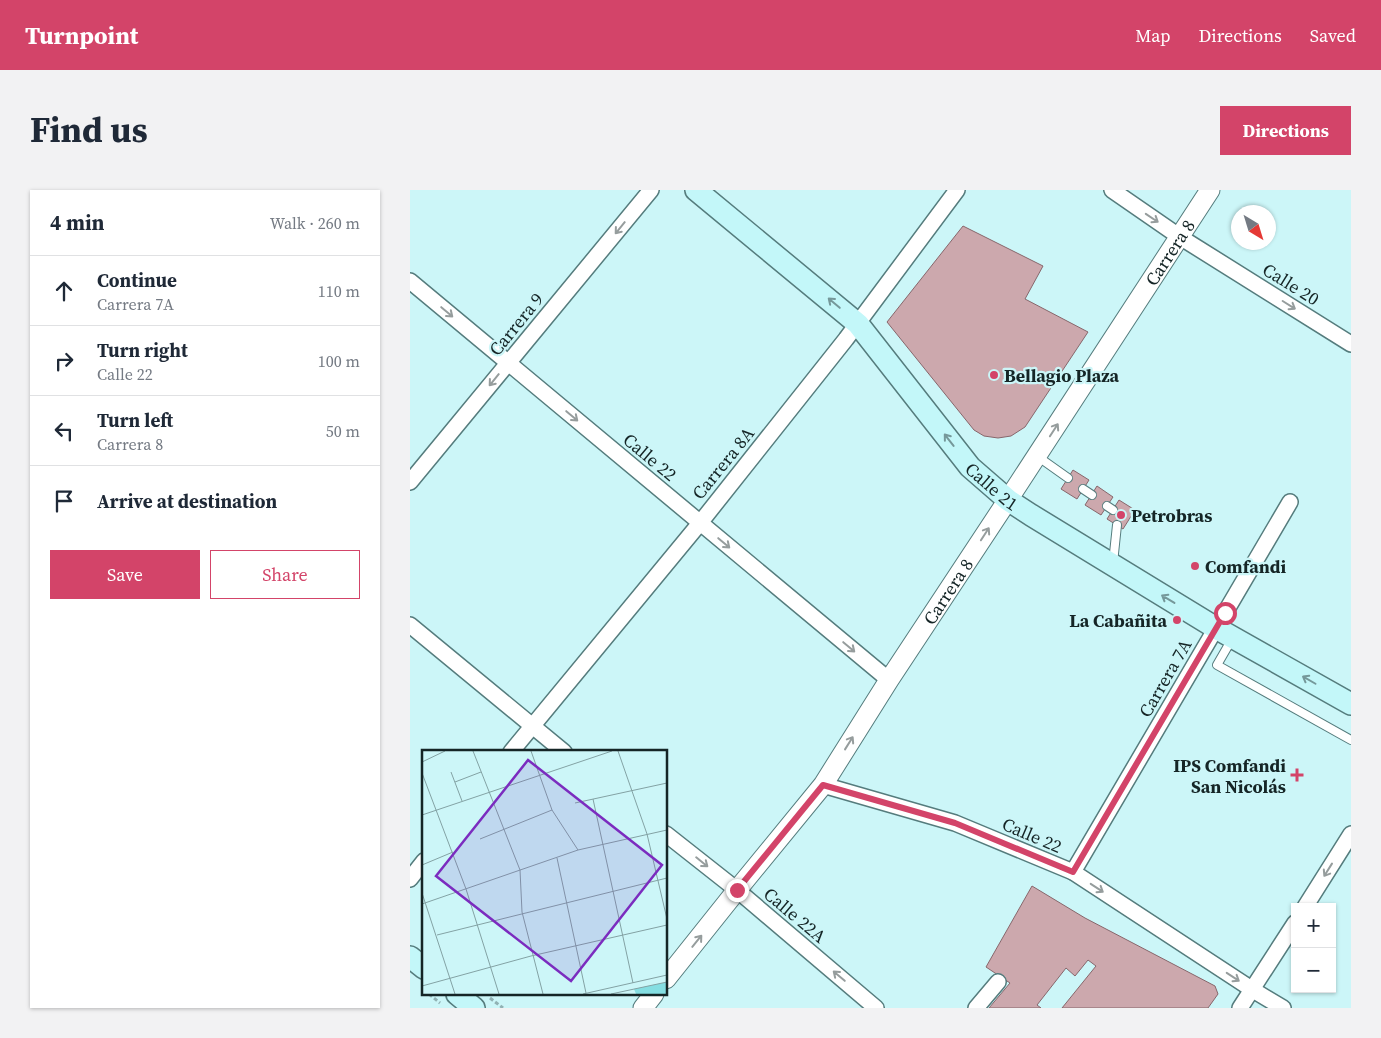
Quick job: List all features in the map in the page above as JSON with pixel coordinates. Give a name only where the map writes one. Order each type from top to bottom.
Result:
[{"type":"main road","name":"Calle 21","points":[[696,190],[858,324],[970,467],[1008,500],[1031,516],[1225,633],[1351,704]]},
{"type":"main road","points":[[410,957],[422,966]]},
{"type":"main road","points":[[459,996],[474,1008]]},
{"type":"street","name":"Carrera 9","points":[[410,482],[651,190]]},
{"type":"street","name":"Carrera 8A","points":[[513,750],[700,523],[858,324],[957,190]]},
{"type":"street","name":"Calle 20","points":[[1112,190],[1180,237],[1351,344]]},
{"type":"street","name":"Carrera 8","points":[[668,976],[823,785],[889,680],[1210,190]]},
{"type":"street","name":"Calle 22","points":[[410,281],[889,680]]},
{"type":"street","name":"Carrera 7A","points":[[1073,872],[1225,633],[1290,502]]},
{"type":"street","points":[[410,625],[561,750]]},
{"type":"street","name":"Calle 22","points":[[823,785],[955,823],[1073,872],[1283,1008]]},
{"type":"street","points":[[1308,903],[1351,834]]},
{"type":"street","name":"Calle 22A","points":[[668,836],[737,890],[876,1008]]},
{"type":"street","points":[[410,879],[422,864]]},
{"type":"street","points":[[1240,1008],[1291,929]]},
{"type":"street","points":[[976,1008],[998,982]]},
{"type":"street","points":[[643,1008],[652,996]]},
{"type":"lane","points":[[1037,456],[1068,478]]},
{"type":"lane","points":[[1083,489],[1092,495]]},
{"type":"lane","points":[[1113,565],[1117,525]]},
{"type":"lane","points":[[1225,633],[1217,665],[1351,740]]},
{"type":"path","points":[[488,996],[503,1008]]},
{"type":"building","name":"Bellagio Plaza","points":[[963,226],[1043,266],[1025,299],[1088,332],[1025,427],[1011,436],[998,438],[984,436],[974,430],[887,322]]},
{"type":"building","name":"Petrobras","points":[[1073,470],[1089,480],[1077,499],[1061,489]]},
{"type":"building","name":"Petrobras","points":[[1097,486],[1113,497],[1101,515],[1085,505]]},
{"type":"building","name":"Petrobras","points":[[1119,500],[1135,510],[1123,529],[1107,519]]},
{"type":"building","points":[[1032,886],[1085,918],[1215,986],[1218,994],[1208,1008],[1062,1008],[1096,966],[1088,960],[1075,976],[1066,968],[1037,1005],[1041,1008],[989,1008],[1010,983],[986,967]]},
{"type":"place","name":"Bellagio Plaza","points":[[994,375]]},
{"type":"place","name":"Petrobras","points":[[1121,515]]},
{"type":"place","name":"Comfandi","points":[[1195,566]]},
{"type":"place","name":"La Cabañita","points":[[1177,620]]},
{"type":"place","name":"IPS Comfandi San Nicolás","points":[[1297,775]]},
{"type":"route","points":[[737,890],[823,785],[955,823],[1073,872],[1225,613]]}]
